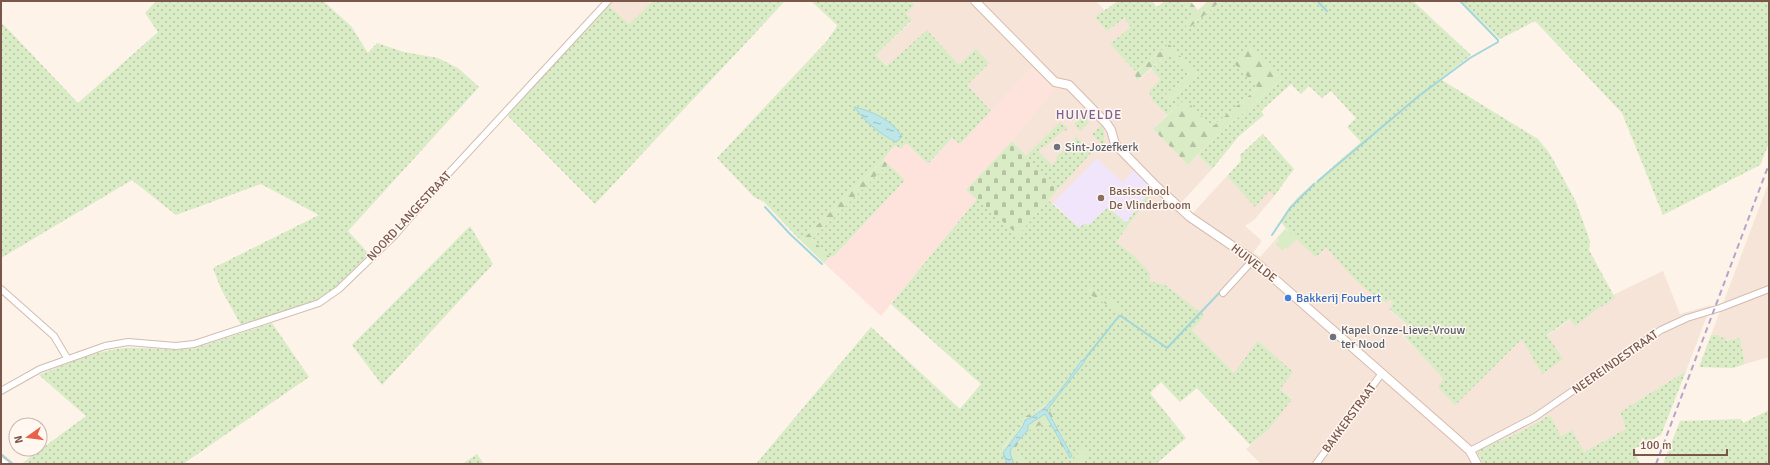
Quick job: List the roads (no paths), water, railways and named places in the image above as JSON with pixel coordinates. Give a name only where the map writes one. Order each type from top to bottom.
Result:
[{"type":"street","name":"NOORD LANGESTRAAT","points":[[1,391],[40,369],[67,358],[117,343],[176,346],[194,344],[319,303],[339,289],[395,235],[448,174],[608,1]]},
{"type":"street","name":"HUIVELDE","points":[[975,1],[1055,82],[1069,85],[1111,130],[1115,144],[1179,207],[1190,217],[1253,260],[1470,451],[1477,464]]},
{"type":"street","points":[[1223,293],[1253,260]]},
{"type":"street","points":[[1,289],[54,336],[67,358]]},
{"type":"street","name":"NEEREINDESTRAAT","points":[[1470,451],[1536,417],[1661,330],[1687,318],[1720,308],[1769,289]]},
{"type":"street","name":"BAKKERSTRAAT","points":[[1316,464],[1382,373]]},
{"type":"street","points":[[1,460],[6,464]]},
{"type":"water","points":[[854,107],[868,111],[888,121],[902,137],[896,142],[884,135],[868,122]]},
{"type":"water","points":[[1082,360],[1085,361],[1047,410],[1072,456],[1070,458],[1045,414],[1028,425],[1028,430],[1011,449],[1010,453],[1014,464],[1007,464],[1003,453],[1023,426],[1025,420],[1034,416],[1050,403]]},
{"type":"waterway","points":[[1317,1],[1327,11]]},
{"type":"waterway","points":[[1318,181],[1420,95],[1470,58],[1498,42],[1498,40],[1460,1]]},
{"type":"waterway","points":[[1272,235],[1290,208],[1314,184]]},
{"type":"waterway","points":[[765,207],[790,234],[822,264]]},
{"type":"waterway","points":[[1084,360],[1119,316],[1167,348],[1222,290]]},
{"type":"waterway","points":[[1,454],[13,464]]},
{"type":"railway","points":[[1656,464],[1769,164]]},
{"type":"place","name":"Sint-Jozefkerk","points":[[1057,147]]},
{"type":"place","name":"Basisschool De Vlinderboom","points":[[1101,198]]},
{"type":"place","name":"Bakkerij Foubert","points":[[1288,298]]},
{"type":"place","name":"Kapel Onze-Lieve-Vrouw ter Nood","points":[[1333,337]]},
{"type":"district","name":"HUIVELDE","points":[[1089,114]]}]
